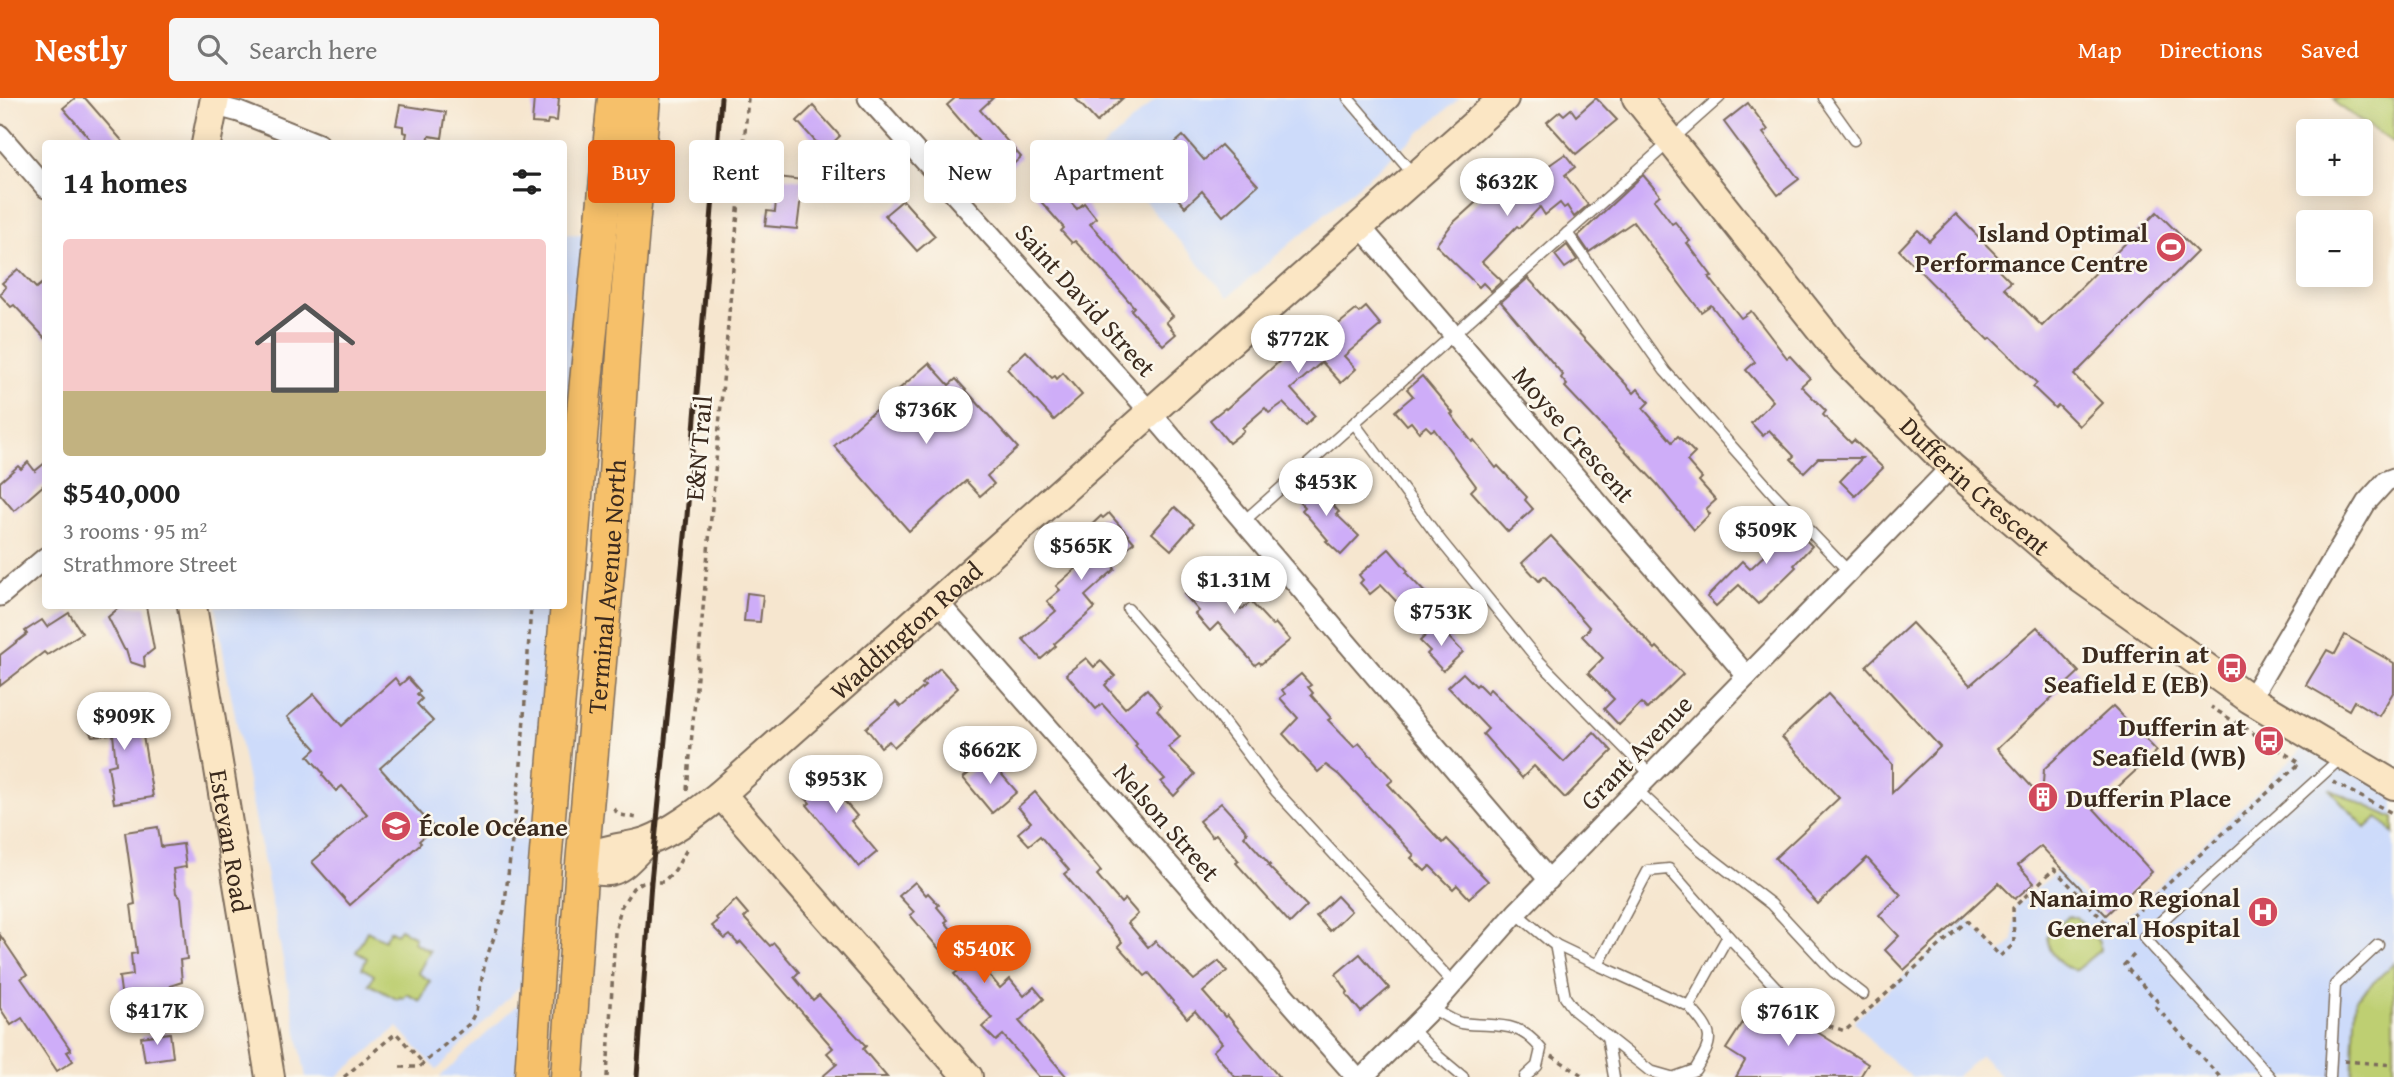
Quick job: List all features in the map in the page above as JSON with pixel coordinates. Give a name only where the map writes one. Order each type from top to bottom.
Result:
[{"type":"main road","name":"Terminal Avenue North","points":[[567,602],[578,425],[614,98]]},
{"type":"main road","name":"Terminal Avenue North","points":[[567,1077],[644,98]]},
{"type":"main road","name":"Terminal Avenue North","points":[[531,1077],[545,864],[567,609]]},
{"type":"main road","points":[[539,1077],[550,1027],[565,883],[582,864],[569,849],[565,825],[575,722],[563,667]]},
{"type":"street","name":"Saint David Street","points":[[868,98],[1152,413],[1549,880]]},
{"type":"street","name":"Waddington Road","points":[[582,864],[594,854],[645,830],[699,811],[721,794],[1504,98]]},
{"type":"street","name":"Dufferin Crescent","points":[[1637,98],[1846,361],[1951,467],[2079,577],[2250,699],[2394,785]]},
{"type":"street","points":[[207,140],[214,101],[308,140]]},
{"type":"street","points":[[0,135],[42,183]]},
{"type":"street","name":"Moyse Crescent","points":[[1360,226],[1747,676]]},
{"type":"street","name":"Grant Avenue","points":[[1363,1077],[1432,1008],[1516,913],[1951,467]]},
{"type":"street","points":[[2250,699],[2366,503],[2386,481],[2394,478]]},
{"type":"street","points":[[0,596],[42,560]]},
{"type":"street","name":"Nelson Street","points":[[938,602],[1356,1077]]},
{"type":"street","name":"Estevan Road","points":[[193,609],[271,1077]]},
{"type":"street","points":[[721,794],[968,1077]]},
{"type":"lane","points":[[1348,98],[1415,177]]},
{"type":"lane","points":[[1244,521],[1719,98]]},
{"type":"lane","points":[[1824,98],[1854,140]]},
{"type":"lane","points":[[1567,233],[1665,371],[1774,494],[1849,572]]},
{"type":"lane","points":[[1354,423],[1441,541],[1538,660],[1651,775]]},
{"type":"lane","points":[[1128,609],[1213,708],[1276,791],[1453,983]]},
{"type":"lane","points":[[2270,1077],[2144,937],[2343,755]]},
{"type":"lane","points":[[1636,789],[1701,850],[1771,904],[1834,972],[1863,994]]},
{"type":"lane","points":[[1598,965],[1648,871],[1669,869],[1785,997]]},
{"type":"lane","points":[[1516,913],[1555,944],[1689,1006],[1708,1027],[1709,1048],[1695,1070],[1673,1077],[1650,1071],[1575,1011],[1566,997],[1555,944]]},
{"type":"lane","points":[[1689,1006],[1728,936]]},
{"type":"lane","points":[[2330,1077],[2335,985],[2378,945]]},
{"type":"lane","points":[[1432,1008],[1458,1023],[1509,1027],[1530,1035],[1541,1049],[1537,1066],[1525,1077]]},
{"type":"lane","points":[[1412,1029],[1463,1077]]},
{"type":"lane","points":[[1607,1036],[1614,1077]]},
{"type":"path","name":"E&N Trail","points":[[687,797],[748,98]]},
{"type":"path","points":[[400,1067],[419,1067],[469,1024],[473,1018],[485,962],[505,911],[520,764],[531,609]]},
{"type":"path","points":[[2211,706],[2300,763],[2394,814]]},
{"type":"path","points":[[1785,997],[1815,1021],[1845,1031],[1967,921],[2000,956],[2014,944],[2013,908],[2054,869],[2114,931],[2300,763]]},
{"type":"path","points":[[610,797],[613,810],[645,830]]},
{"type":"path","points":[[607,1077],[615,932],[621,907],[633,888],[643,882],[663,882],[675,870],[691,844]]},
{"type":"path","points":[[2134,955],[2124,965],[2159,1003],[2156,1007],[2220,1077]]},
{"type":"path","points":[[344,1077],[396,1033],[423,1063]]},
{"type":"path","points":[[1541,1049],[1586,1077]]},
{"type":"path","points":[[2331,1060],[2394,1065]]},
{"type":"shaded area","points":[[1157,98],[1460,98],[1228,297],[1146,203],[1188,203],[1188,140],[1111,140]]},
{"type":"shaded area","points":[[567,234],[590,235],[567,490]]},
{"type":"shaded area","name":"École Océane","points":[[216,609],[553,609],[524,982],[437,1070],[398,1027],[337,1077],[306,1077]]},
{"type":"shaded area","name":"Nanaimo Regional General Hospital","points":[[2314,738],[2394,785],[2394,1077],[2001,1077],[1981,1055],[1956,1077],[1912,1077],[1877,1048],[1854,1021],[1967,918],[2001,954],[2013,941],[2015,906],[2058,871],[2115,928]]},
{"type":"shaded area","points":[[526,997],[524,1077],[440,1077],[443,1074]]},
{"type":"green space","points":[[2333,98],[2394,98],[2394,143],[2373,129],[2373,119],[2359,119],[2338,105]]},
{"type":"green space","points":[[2329,789],[2394,818],[2394,834],[2378,817],[2366,828]]},
{"type":"green space","points":[[2068,917],[2077,917],[2099,942],[2100,950],[2076,970],[2065,966],[2056,958],[2047,937]]},
{"type":"green space","points":[[400,929],[415,937],[413,942],[430,951],[418,973],[430,981],[420,1001],[407,994],[398,1000],[369,984],[374,975],[362,968],[367,958],[356,952],[367,931],[384,940],[390,930],[396,934]]},
{"type":"green space","points":[[2394,963],[2394,1077],[2352,1077],[2356,999]]},
{"type":"building","points":[[75,98],[85,98],[122,140],[91,140],[63,108]]},
{"type":"building","points":[[534,98],[559,98],[557,121],[548,120],[547,124],[532,123]]},
{"type":"building","points":[[955,98],[993,98],[980,110],[1006,140],[977,140],[947,105]]},
{"type":"building","points":[[1075,98],[1123,98],[1097,122]]},
{"type":"building","points":[[1596,98],[1617,120],[1576,154],[1547,122],[1560,111],[1564,115],[1571,109],[1576,116]]},
{"type":"building","points":[[1748,103],[1768,130],[1763,133],[1799,179],[1778,195],[1724,122]]},
{"type":"building","points":[[400,105],[446,112],[442,138],[429,136],[428,140],[406,140],[407,133],[403,132],[403,126],[396,125]]},
{"type":"building","points":[[813,106],[840,136],[836,140],[814,140],[797,121]]},
{"type":"building","points":[[1188,142],[1204,160],[1221,145],[1258,185],[1223,216],[1202,191],[1185,207],[1181,203],[1188,203]]},
{"type":"building","points":[[1565,154],[1575,167],[1565,175],[1588,205],[1574,217],[1567,206],[1564,208],[1560,203],[1545,215],[1540,207],[1482,262],[1502,281],[1491,291],[1483,283],[1479,287],[1436,245],[1453,223],[1496,184],[1504,193],[1530,173],[1538,173]]},
{"type":"building","points":[[1643,175],[1660,195],[1654,200],[1672,224],[1675,222],[1690,241],[1687,243],[1712,276],[1709,277],[1741,318],[1751,311],[1787,358],[1790,356],[1810,378],[1801,386],[1826,411],[1823,415],[1851,443],[1854,440],[1883,468],[1855,496],[1840,481],[1862,458],[1818,458],[1804,472],[1791,459],[1794,456],[1769,430],[1763,436],[1751,423],[1773,401],[1746,370],[1755,362],[1711,305],[1701,312],[1633,222],[1589,252],[1578,236]]},
{"type":"building","points":[[784,178],[798,179],[798,203],[800,203],[797,229],[765,226],[767,211],[775,212],[776,203],[784,203]]},
{"type":"building","points":[[899,203],[906,203],[935,236],[917,251],[885,215]]},
{"type":"building","points":[[1042,203],[1072,203],[1077,209],[1084,203],[1096,218],[1090,224],[1173,316],[1166,322],[1176,334],[1163,345],[1131,310],[1134,307],[1103,271],[1075,241],[1072,243],[1061,231],[1064,228]]},
{"type":"building","points":[[2157,212],[2197,252],[2074,375],[2102,403],[2079,426],[2058,405],[2055,408],[2033,387],[2037,383],[1991,338],[1988,340],[1899,250],[1918,230],[1929,241],[1956,214],[2005,264],[1999,270],[2011,282],[2004,288],[2042,326]]},
{"type":"building","points":[[1567,245],[1577,260],[1565,268],[1555,255]]},
{"type":"building","points":[[18,269],[36,288],[42,283],[42,335],[14,305],[11,307],[0,295],[6,287],[2,283]]},
{"type":"building","points":[[1528,278],[1634,393],[1638,389],[1649,402],[1643,408],[1672,442],[1678,436],[1695,453],[1687,461],[1702,478],[1699,481],[1716,500],[1706,509],[1710,514],[1694,530],[1657,484],[1565,387],[1567,385],[1561,378],[1563,375],[1501,302]]},
{"type":"building","points":[[1366,307],[1381,325],[1344,356],[1356,369],[1341,383],[1322,362],[1291,389],[1315,416],[1305,425],[1283,403],[1269,413],[1265,408],[1229,443],[1210,420],[1292,350],[1295,354],[1320,330],[1325,335],[1356,310],[1359,313]]},
{"type":"building","points":[[1026,351],[1052,378],[1055,376],[1057,379],[1063,373],[1082,395],[1054,420],[1007,369]]},
{"type":"building","points":[[929,363],[949,385],[956,379],[1018,448],[987,476],[994,484],[980,496],[966,481],[909,531],[834,446]]},
{"type":"building","points":[[1422,376],[1453,413],[1451,414],[1472,442],[1474,440],[1496,468],[1498,466],[1527,497],[1525,500],[1533,509],[1508,532],[1471,491],[1476,486],[1434,429],[1431,431],[1426,426],[1419,432],[1411,422],[1407,425],[1395,411],[1413,396],[1407,389]]},
{"type":"building","points":[[28,462],[35,471],[42,465],[42,486],[14,511],[0,494],[0,482],[18,466],[21,469]]},
{"type":"building","points":[[1312,481],[1339,512],[1336,514],[1359,536],[1341,555],[1326,541],[1328,540],[1302,510],[1305,507],[1295,497]]},
{"type":"building","points":[[1175,507],[1194,524],[1171,550],[1152,533]]},
{"type":"building","points":[[1109,513],[1134,542],[1110,563],[1115,569],[1085,596],[1095,608],[1041,659],[1023,639],[1056,611],[1047,601],[1060,590],[1056,586],[1080,565],[1066,549],[1101,516],[1103,518]]},
{"type":"building","points":[[1783,518],[1812,546],[1794,565],[1796,567],[1758,604],[1739,585],[1716,606],[1707,597],[1742,561],[1750,569],[1772,548],[1763,539]]},
{"type":"building","points":[[1551,536],[1655,649],[1657,647],[1683,674],[1647,709],[1641,703],[1619,725],[1604,709],[1614,699],[1588,673],[1603,658],[1582,636],[1590,628],[1544,576],[1539,581],[1522,563]]},
{"type":"building","points":[[1389,549],[1408,571],[1406,573],[1442,610],[1422,629],[1381,585],[1370,594],[1360,583],[1363,580],[1359,575]]},
{"type":"building","points":[[1212,560],[1227,577],[1218,585],[1241,610],[1251,602],[1290,640],[1261,664],[1259,662],[1255,665],[1218,623],[1210,631],[1195,614],[1199,611],[1184,594],[1189,589],[1185,584]]},
{"type":"building","points":[[747,593],[763,595],[760,622],[744,621]]},
{"type":"building","points":[[117,609],[147,609],[154,649],[144,657],[145,667],[130,662],[126,649],[108,617]]},
{"type":"building","points":[[69,613],[82,633],[47,655],[44,652],[0,686],[0,655],[27,634],[25,631],[42,620],[47,627]]},
{"type":"building","name":"Dufferin Place","points":[[1912,623],[1970,685],[2037,627],[2079,672],[1997,749],[2042,798],[2044,769],[2113,706],[2157,751],[2094,809],[2152,872],[2106,915],[2041,846],[2018,865],[2034,883],[2015,899],[1999,883],[1904,970],[1885,950],[1899,936],[1879,915],[1901,895],[1867,858],[1818,904],[1775,858],[1839,798],[1782,737],[1828,694],[1892,764],[1892,793],[1940,747],[1866,666]]},
{"type":"building","points":[[1437,625],[1463,652],[1443,671],[1427,654],[1430,651],[1420,641]]},
{"type":"building","points":[[2345,635],[2394,663],[2394,691],[2379,716],[2354,701],[2349,710],[2306,685],[2327,650],[2335,654]]},
{"type":"building","points":[[1086,658],[1094,667],[1101,661],[1115,676],[1105,685],[1125,708],[1147,689],[1161,706],[1157,710],[1180,737],[1168,747],[1195,774],[1174,796],[1161,782],[1165,779],[1135,746],[1137,744],[1122,726],[1102,704],[1096,709],[1066,674]]},
{"type":"building","points":[[940,668],[958,688],[894,747],[889,741],[881,747],[866,728],[896,702],[901,707],[925,686],[922,684]]},
{"type":"building","points":[[1463,673],[1487,693],[1490,689],[1564,762],[1594,732],[1612,751],[1565,798],[1534,766],[1522,778],[1483,734],[1488,729],[1448,687]]},
{"type":"building","points":[[1301,674],[1311,685],[1308,687],[1313,693],[1311,695],[1331,718],[1328,720],[1354,747],[1359,743],[1393,780],[1388,784],[1435,835],[1443,843],[1447,839],[1488,881],[1469,898],[1457,885],[1453,889],[1430,866],[1425,871],[1411,858],[1414,855],[1339,775],[1326,765],[1318,772],[1283,734],[1298,718],[1280,698],[1285,694],[1282,690]]},
{"type":"building","points":[[395,678],[400,685],[408,678],[420,691],[417,694],[422,699],[417,704],[433,721],[380,768],[434,828],[419,841],[421,843],[350,905],[312,862],[367,814],[342,786],[336,791],[322,775],[308,756],[316,749],[287,717],[314,694],[342,726]]},
{"type":"building","points":[[125,701],[147,735],[143,736],[153,797],[114,803],[108,766],[116,764],[113,734],[92,736],[88,729],[87,715],[111,709],[110,702]]},
{"type":"building","points":[[984,761],[987,765],[991,762],[1017,792],[992,813],[963,778]]},
{"type":"building","points":[[822,765],[839,785],[834,789],[857,816],[851,821],[877,852],[859,867],[807,805],[810,803],[796,787]]},
{"type":"building","points":[[1035,792],[1101,871],[1097,875],[1121,903],[1125,899],[1138,914],[1128,923],[1148,947],[1155,941],[1194,980],[1219,961],[1227,971],[1203,992],[1225,1017],[1227,1015],[1279,1077],[1235,1077],[1213,1051],[1222,1043],[1195,1011],[1187,1018],[1149,973],[1145,976],[1118,946],[1122,942],[1064,874],[1069,870],[1040,836],[1029,845],[1018,833],[1031,822],[1018,807]]},
{"type":"building","points":[[1221,803],[1243,827],[1247,833],[1244,836],[1270,865],[1268,866],[1307,906],[1290,923],[1236,863],[1239,861],[1216,834],[1212,837],[1199,821]]},
{"type":"building","points":[[158,827],[161,847],[183,844],[186,867],[173,869],[176,893],[181,898],[187,959],[180,960],[182,982],[170,986],[171,995],[123,1006],[119,977],[133,975],[131,954],[137,953],[131,905],[135,904],[125,832]]},
{"type":"building","points":[[915,882],[939,905],[937,907],[948,920],[945,922],[1000,988],[1010,979],[1024,996],[1034,987],[1044,999],[1019,1021],[1067,1077],[1039,1077],[1003,1035],[996,1041],[982,1027],[992,1018],[954,974],[958,971],[910,915],[914,912],[899,896]]},
{"type":"building","points":[[1337,896],[1351,911],[1330,931],[1316,916]]},
{"type":"building","points":[[736,900],[748,914],[744,918],[770,946],[774,943],[799,972],[794,977],[813,1000],[819,995],[866,1046],[863,1049],[887,1077],[822,1077],[837,1064],[827,1053],[833,1048],[741,942],[738,944],[730,935],[725,939],[712,926],[718,921],[716,918]]},
{"type":"building","points":[[0,935],[27,975],[21,978],[71,1050],[67,1052],[73,1061],[57,1071],[22,1018],[11,1025],[0,1008]]},
{"type":"building","points":[[1360,954],[1389,988],[1361,1012],[1346,994],[1348,992],[1336,974]]},
{"type":"building","points":[[1760,996],[1868,1064],[1860,1077],[1736,1077],[1745,1061],[1726,1049]]},
{"type":"building","points":[[170,1033],[173,1057],[145,1061],[141,1037]]},
{"type":"railway","points":[[637,1077],[651,882],[687,516],[721,98]]},
{"type":"place","name":"Island Optimal Performance Centre","points":[[2171,247]]},
{"type":"place","name":"Dufferin at Seafield E (EB)","points":[[2232,668]]},
{"type":"place","name":"Dufferin at Seafield (WB)","points":[[2269,741]]},
{"type":"place","name":"Dufferin Place","points":[[2043,797]]},
{"type":"place","name":"École Océane","points":[[396,826]]},
{"type":"place","name":"Nanaimo Regional General Hospital","points":[[2263,912]]}]
